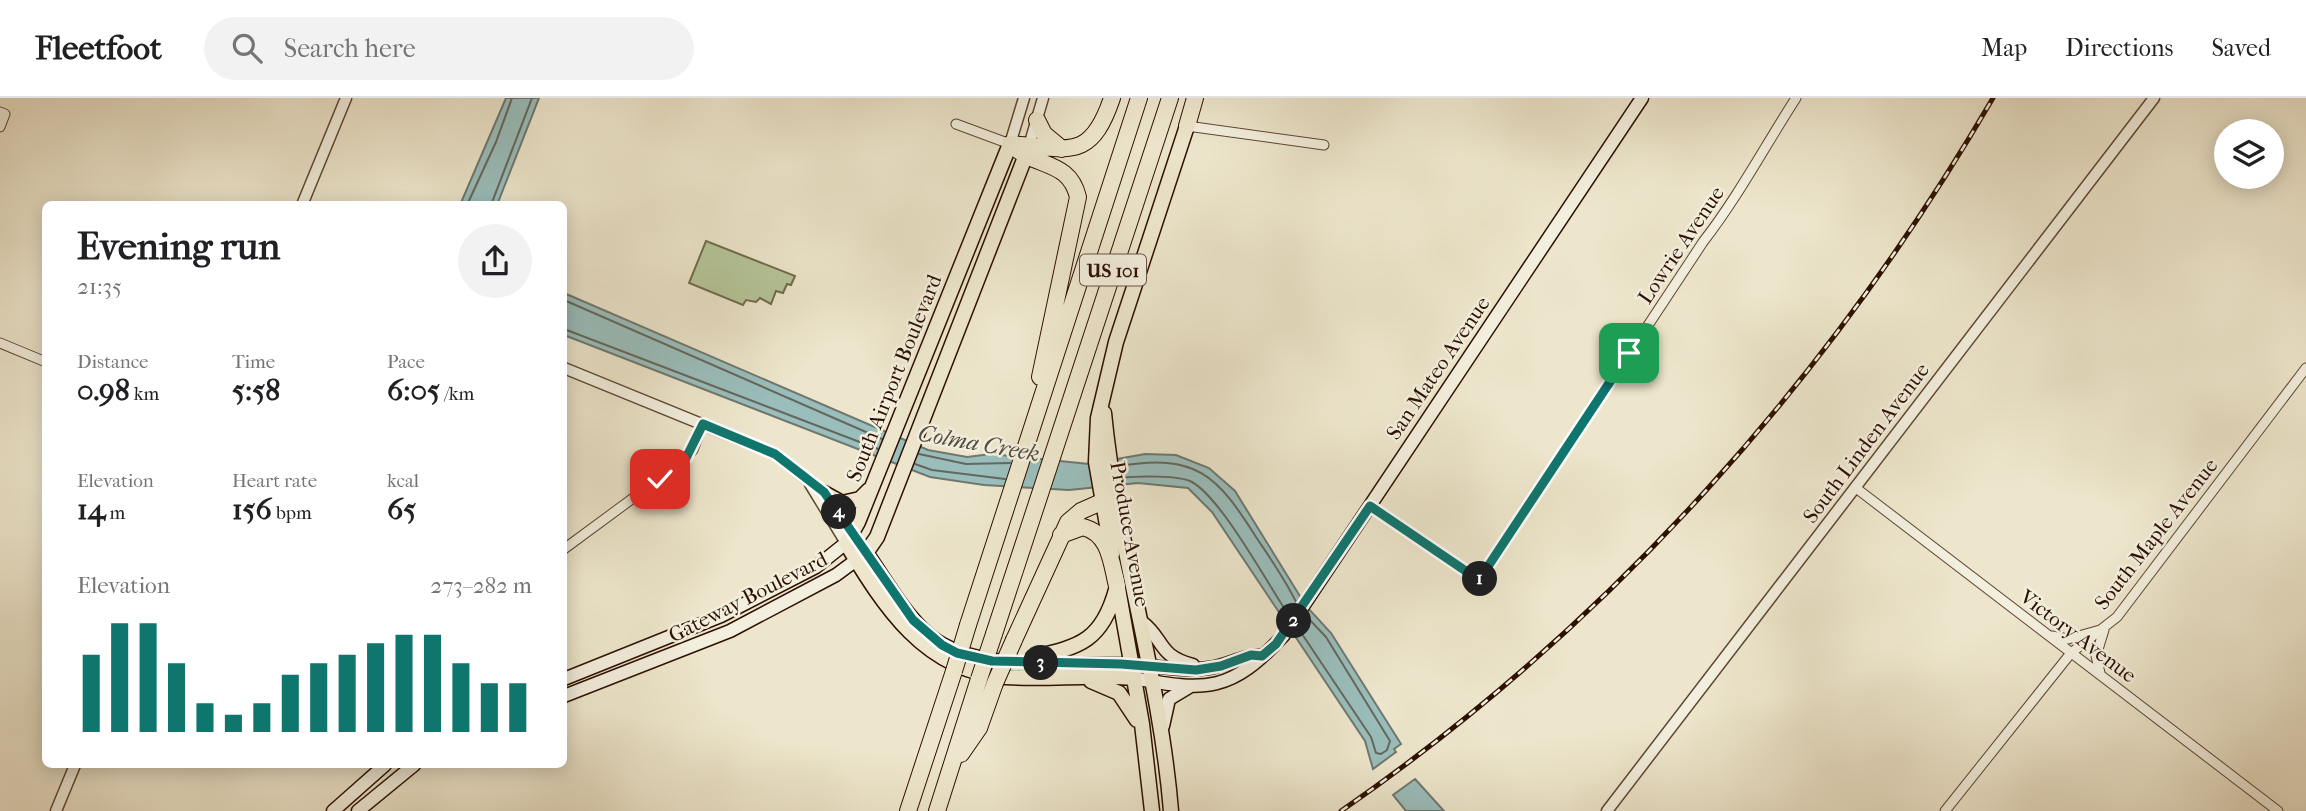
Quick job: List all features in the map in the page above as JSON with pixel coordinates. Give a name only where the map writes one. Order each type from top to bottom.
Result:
[{"type":"highway","points":[[1027,152],[1075,148],[1094,137],[1112,98]]},
{"type":"highway","name":"US 101","points":[[908,811],[1139,98]]},
{"type":"highway","name":"US 101","points":[[987,681],[994,634],[1170,98]]},
{"type":"highway","points":[[1187,127],[1195,98]]},
{"type":"highway","points":[[1037,120],[1044,134],[1062,149]]},
{"type":"highway","points":[[1010,145],[1065,173],[1071,179],[1078,197],[1051,312],[1028,442]]},
{"type":"highway","points":[[937,811],[951,767],[979,728],[987,681],[1014,639],[1061,535],[1074,515],[1108,495]]},
{"type":"highway","points":[[1061,535],[1083,527],[1098,533],[1107,546],[1118,586]]},
{"type":"main road","name":"San Mateo Avenue","points":[[1133,671],[1152,682],[1190,687],[1237,678],[1256,664],[1288,629],[1642,98]]},
{"type":"main road","name":"Produce Avenue","points":[[1146,747],[1118,586],[1103,461],[1102,397],[1116,342],[1187,127]]},
{"type":"main road","name":"South Airport Boulevard","points":[[849,538],[1010,145]]},
{"type":"main road","name":"South Airport Boulevard","points":[[861,557],[877,537],[1027,152]]},
{"type":"main road","points":[[824,492],[842,503],[852,502],[875,480]]},
{"type":"main road","name":"Produce Avenue","points":[[1108,495],[1142,622],[1162,733],[1171,811]]},
{"type":"main road","points":[[849,538],[907,631],[950,663],[969,670],[1006,677],[1069,677],[1133,671],[1149,666],[1210,668],[1251,655],[1262,656]]},
{"type":"main road","name":"Gateway Boulevard","points":[[567,678],[721,616],[816,567],[849,538]]},
{"type":"main road","points":[[861,557],[913,620],[942,645],[973,658],[1133,671]]},
{"type":"main road","name":"Gateway Boulevard","points":[[567,695],[719,636],[823,583],[861,557]]},
{"type":"main road","points":[[1014,662],[1070,648],[1093,636],[1107,619],[1118,586]]},
{"type":"main road","points":[[1142,622],[1150,628],[1159,646],[1168,655],[1186,664],[1210,668]]},
{"type":"main road","points":[[1069,677],[1101,684],[1121,695],[1136,716],[1146,747],[1153,811]]},
{"type":"main road","points":[[1162,733],[1169,699],[1190,687]]},
{"type":"main road","points":[[334,811],[382,768]]},
{"type":"main road","points":[[358,811],[410,768]]},
{"type":"street","points":[[304,201],[346,98]]},
{"type":"street","name":"South Airport Boulevard","points":[[1010,145],[1024,98]]},
{"type":"street","name":"South Airport Boulevard","points":[[1027,152],[1043,98]]},
{"type":"street","name":"Lowrie Avenue","points":[[1370,506],[1479,580],[1703,242],[1733,203],[1745,177],[1796,98]]},
{"type":"street","name":"South Linden Avenue","points":[[1607,811],[2154,98]]},
{"type":"street","points":[[0,112],[5,114],[0,127]]},
{"type":"street","points":[[956,124],[1010,145]]},
{"type":"street","points":[[1187,127],[1324,145]]},
{"type":"street","points":[[0,343],[42,360]]},
{"type":"street","name":"South Maple Avenue","points":[[1945,811],[2071,653],[2105,628],[2306,368]]},
{"type":"street","points":[[567,369],[775,454],[824,492],[849,538]]},
{"type":"street","points":[[567,547],[678,465],[692,450],[703,424]]},
{"type":"street","points":[[804,476],[849,538]]},
{"type":"street","name":"Victory Avenue","points":[[1856,488],[2278,811]]},
{"type":"street","points":[[2049,635],[2068,639],[2105,628]]},
{"type":"street","points":[[2101,676],[2096,656],[2105,628]]},
{"type":"street","points":[[57,811],[74,768]]},
{"type":"green space","points":[[706,241],[795,276],[791,285],[787,284],[783,293],[776,291],[771,304],[760,298],[756,302],[746,300],[743,305],[689,283]]},
{"type":"water","points":[[506,98],[539,98],[499,201],[462,201]]},
{"type":"water","points":[[567,294],[928,450],[967,457],[991,454],[1089,464],[1145,454],[1176,455],[1209,468],[1235,491],[1306,606],[1331,633],[1401,744],[1394,749],[1396,752],[1373,769],[1365,741],[1212,512],[1188,488],[1138,483],[1069,490],[984,485],[930,477],[567,336]]},
{"type":"water","points":[[1415,779],[1444,811],[1406,811],[1393,795]]},
{"type":"railway","points":[[1341,811],[1439,739],[1533,661],[1622,578],[1706,490],[1785,398],[1860,302],[1929,202],[1993,98]]},
{"type":"route","points":[[660,479],[686,458],[703,424],[775,454],[824,492],[913,620],[928,635],[957,653],[992,661],[1121,664],[1196,670],[1231,663],[1251,655],[1262,656],[1276,644],[1370,506],[1479,580],[1629,353]]},
{"type":"water label","name":"Colma Creek","points":[[979,443]]}]
